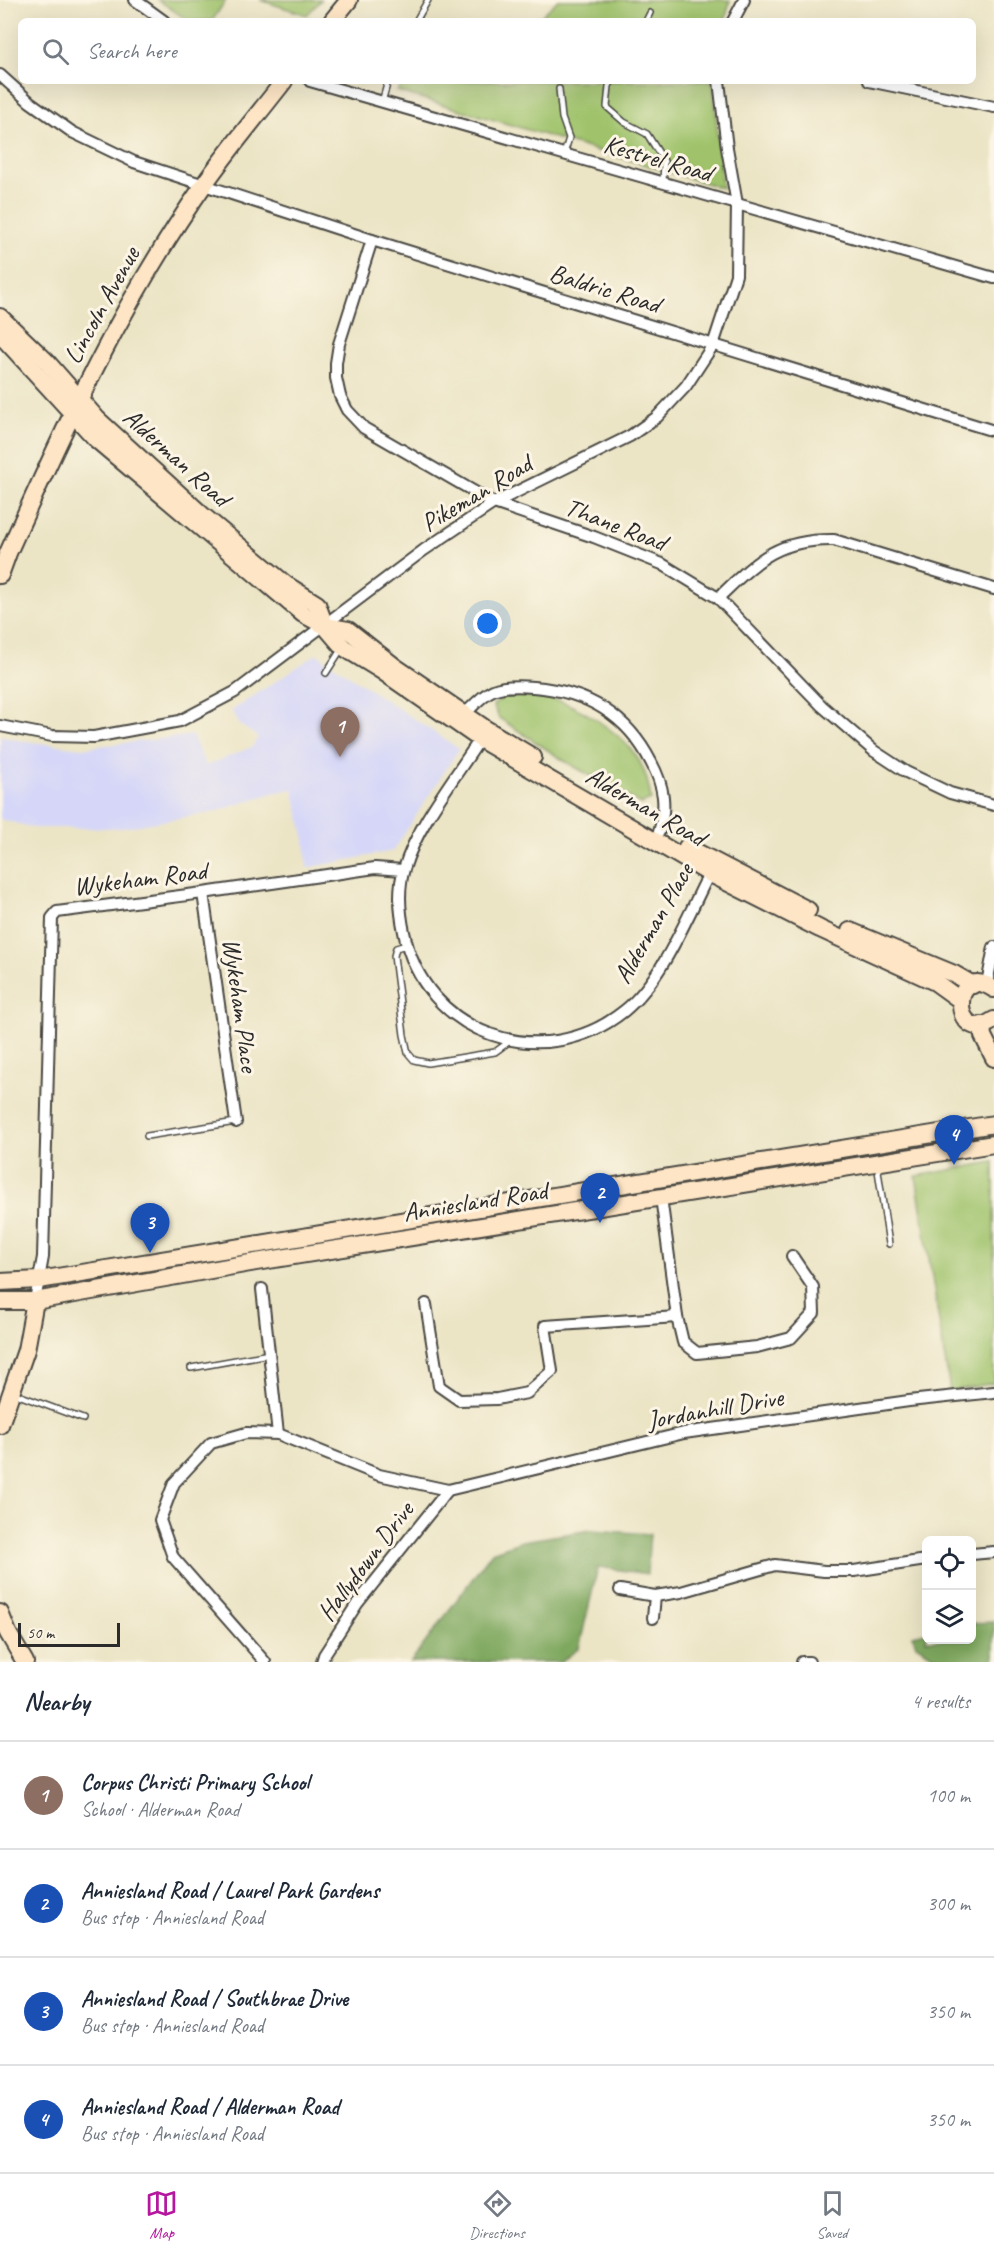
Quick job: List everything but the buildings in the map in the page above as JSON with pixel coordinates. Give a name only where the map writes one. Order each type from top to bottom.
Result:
[{"type":"street","points":[[135,0],[160,18]]},
{"type":"street","points":[[334,18],[349,0]]},
{"type":"street","points":[[735,18],[744,0]]},
{"type":"street","name":"Baldric Road","points":[[0,75],[30,102],[72,132],[134,162],[372,240],[994,431]]},
{"type":"street","name":"Lincoln Avenue","points":[[0,575],[4,551],[75,405],[147,274],[203,185],[282,84]]},
{"type":"street","name":"Kestrel Road","points":[[320,84],[994,278]]},
{"type":"street","name":"Pikeman Road","points":[[0,726],[52,736],[94,737],[180,721],[235,692],[423,550],[494,503],[630,436],[657,417],[686,386],[714,345],[736,275],[737,204],[719,84]]},
{"type":"street","points":[[883,84],[994,107]]},
{"type":"street","name":"Thane Road","points":[[372,240],[339,344],[336,378],[340,396],[347,410],[364,428],[494,503],[594,537],[662,564],[718,598],[822,706],[873,751],[906,772],[950,793],[994,805]]},
{"type":"street","name":"Alderman Road","points":[[0,317],[47,362],[98,440],[193,523],[303,614],[325,626],[348,630],[394,666],[465,714],[576,784],[658,832],[712,868],[845,928],[985,986]]},
{"type":"street","name":"Alderman Road","points":[[0,334],[75,405]]},
{"type":"street","points":[[718,598],[759,559],[777,549],[817,539],[834,540],[994,589]]},
{"type":"street","name":"Alderman Road","points":[[325,626],[343,647],[382,671],[480,739],[820,929],[935,982],[960,1000],[961,1013],[965,1018],[975,1025],[988,1023],[983,1036],[994,1058]]},
{"type":"street","name":"Alderman Road","points":[[465,714],[494,689],[524,686],[567,692],[606,710],[634,733],[654,767],[664,802],[664,816],[658,832]]},
{"type":"street","name":"Alderman Place","points":[[480,739],[420,832],[403,870],[401,919],[406,945],[413,962],[429,987],[445,1008],[478,1030],[510,1041],[534,1043],[580,1036],[624,1011],[638,998],[654,976],[712,868]]},
{"type":"street","name":"Wykeham Road","points":[[35,1301],[43,1257],[52,918],[57,912],[375,868],[403,870]]},
{"type":"street","name":"Wykeham Place","points":[[203,893],[236,1122]]},
{"type":"street","points":[[960,1000],[967,988],[985,986],[994,947]]},
{"type":"street","name":"Anniesland Road","points":[[0,1282],[39,1280],[994,1125]]},
{"type":"street","name":"Anniesland Road","points":[[0,1301],[35,1301],[256,1262],[994,1144]]},
{"type":"street","points":[[661,1197],[677,1317],[683,1342],[697,1353],[757,1347],[791,1338],[814,1313],[813,1287],[792,1256]]},
{"type":"street","points":[[533,1200],[538,1217]]},
{"type":"street","points":[[262,1289],[278,1434]]},
{"type":"street","points":[[0,1425],[26,1350],[35,1301]]},
{"type":"street","points":[[426,1304],[439,1386],[459,1400],[497,1399],[527,1393],[552,1371],[546,1326],[677,1317]]},
{"type":"street","name":"Jordanhill Drive","points":[[448,1490],[684,1433],[909,1401],[994,1392]]},
{"type":"street","points":[[265,1662],[173,1557],[160,1520],[174,1484],[211,1443],[246,1434],[278,1434],[379,1475],[448,1490]]},
{"type":"street","name":"Hallydown Drive","points":[[322,1662],[324,1655],[357,1604],[448,1490]]},
{"type":"street","points":[[976,1554],[994,1552]]},
{"type":"street","points":[[620,1590],[655,1596],[681,1592],[776,1565],[824,1571],[854,1571],[922,1561]]},
{"type":"street","points":[[653,1618],[655,1596]]},
{"type":"street","points":[[0,1613],[8,1633],[25,1662]]},
{"type":"street","points":[[802,1662],[809,1662]]},
{"type":"lane","points":[[418,18],[428,0]]},
{"type":"lane","points":[[647,18],[650,14]]},
{"type":"lane","points":[[382,102],[387,84]]},
{"type":"lane","points":[[610,84],[607,108],[624,122],[647,134],[664,161],[663,183]]},
{"type":"lane","points":[[559,88],[562,118],[569,138],[564,154]]},
{"type":"lane","points":[[326,673],[343,647]]},
{"type":"lane","points":[[406,945],[396,948],[394,956],[404,1035],[408,1053],[414,1060],[428,1063],[495,1052],[510,1041]]},
{"type":"lane","points":[[147,1136],[236,1122]]},
{"type":"lane","points":[[877,1162],[889,1244]]},
{"type":"lane","points":[[191,1368],[269,1354]]},
{"type":"lane","points":[[12,1393],[83,1419]]},
{"type":"shaded area","points":[[317,654],[459,749],[393,851],[307,868],[305,840],[293,789],[273,793],[215,812],[122,828],[34,828],[0,819],[0,736],[82,748],[192,735],[206,766],[252,747],[258,737],[240,725],[231,711]]},
{"type":"green space","points":[[158,0],[226,0],[214,18],[185,18]]},
{"type":"green space","points":[[260,0],[321,0],[307,15]]},
{"type":"green space","points":[[558,0],[730,0],[726,18],[539,18]]},
{"type":"green space","points":[[403,84],[713,84],[722,188],[397,91]]},
{"type":"green space","points":[[506,696],[548,698],[563,702],[586,713],[608,728],[638,758],[646,775],[651,800],[641,804],[566,762],[499,718],[493,705]]},
{"type":"green space","points":[[994,1162],[994,1383],[950,1391],[916,1176]]},
{"type":"green space","points":[[591,1530],[650,1534],[647,1574],[598,1567],[579,1648],[561,1662],[411,1662],[492,1552],[522,1541]]},
{"type":"green space","points":[[994,1622],[994,1662],[944,1662],[916,1645],[913,1635],[922,1633],[922,1644],[976,1644],[976,1623]]},
{"type":"place","name":"Corpus Christi Primary School","points":[[340,757]]},
{"type":"place","name":"Anniesland Road / Alderman Road","points":[[954,1165]]},
{"type":"place","name":"Anniesland Road / Laurel Park Gardens","points":[[600,1223]]},
{"type":"place","name":"Anniesland Road / Southbrae Drive","points":[[150,1253]]}]
